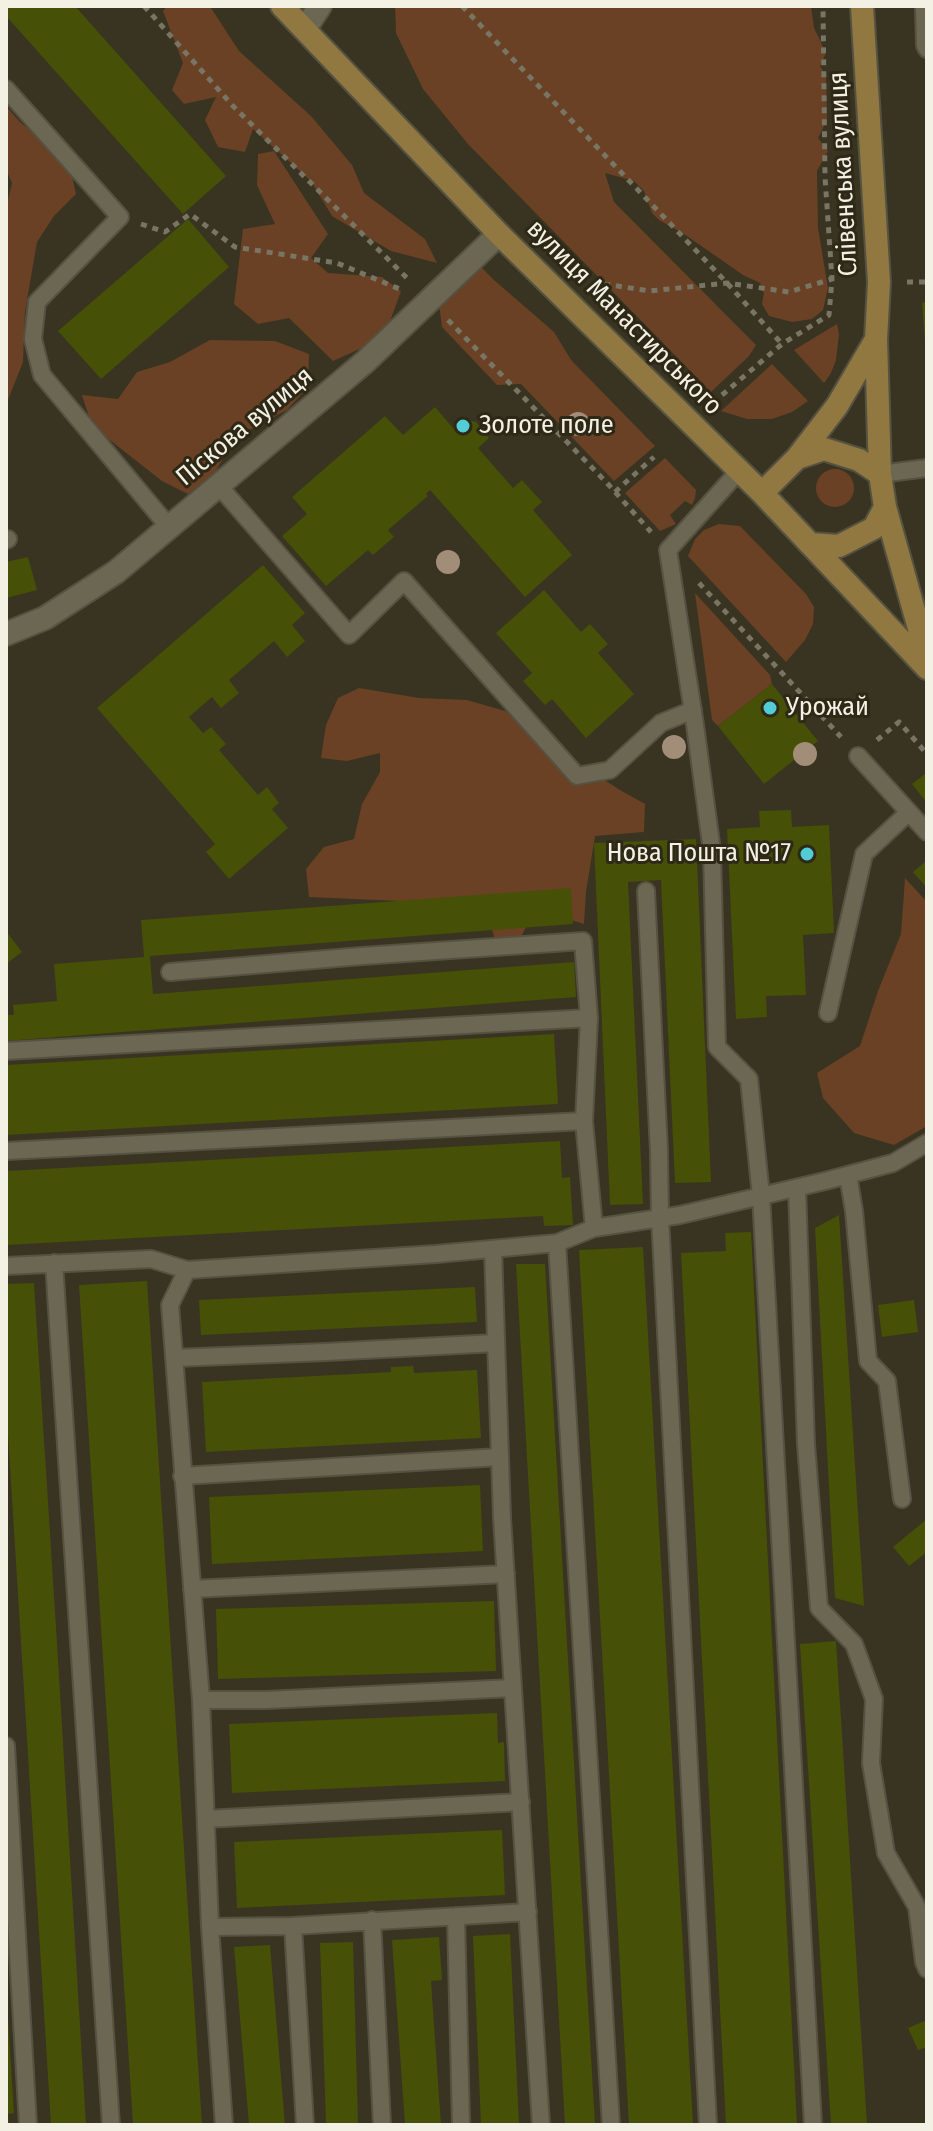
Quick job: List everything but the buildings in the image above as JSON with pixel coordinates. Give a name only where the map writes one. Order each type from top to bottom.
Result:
[{"type":"main road","name":"вулиця Манастирського","points":[[282,6],[499,234],[762,493],[927,668]]},
{"type":"main road","name":"Слівенська вулиця","points":[[862,6],[879,282],[876,340],[880,474],[885,507],[927,657]]},
{"type":"main road","name":"Слівенська вулиця","points":[[762,493],[797,458],[837,406],[876,340]]},
{"type":"main road","points":[[797,458],[824,449],[859,460],[880,474]]},
{"type":"main road","points":[[810,544],[839,546],[874,528],[885,507]]},
{"type":"street","points":[[305,29],[320,6]]},
{"type":"street","name":"Піскова вулиця","points":[[6,634],[45,618],[116,572],[366,361],[499,234]]},
{"type":"lane","points":[[924,6],[927,49]]},
{"type":"lane","points":[[6,89],[120,217],[37,302],[33,339],[42,375],[169,527]]},
{"type":"lane","points":[[880,474],[927,468]]},
{"type":"lane","points":[[738,472],[668,550],[712,851],[717,1047],[749,1079],[761,1196],[813,2125]]},
{"type":"lane","points":[[219,486],[349,635],[404,581],[577,776],[610,770],[661,723],[693,710]]},
{"type":"lane","points":[[858,756],[927,832]]},
{"type":"lane","points":[[828,1013],[864,854],[909,812]]},
{"type":"lane","points":[[646,891],[660,1218],[708,2125]]},
{"type":"lane","points":[[170,972],[583,941],[589,1018],[584,1121],[594,1228]]},
{"type":"lane","points":[[6,1051],[589,1018]]},
{"type":"lane","points":[[6,1151],[584,1121]]},
{"type":"lane","points":[[6,1266],[151,1259],[187,1270],[557,1243],[594,1228],[660,1218],[893,1163],[927,1143]]},
{"type":"lane","points":[[848,1175],[868,1361],[887,1381],[902,1499]]},
{"type":"lane","points":[[797,1188],[806,1444],[819,1608],[854,1644],[874,1699],[871,1763],[886,1853],[917,1907],[927,1969]]},
{"type":"lane","points":[[557,1243],[611,2125]]},
{"type":"lane","points":[[493,1249],[506,1574],[541,2125]]},
{"type":"lane","points":[[54,1263],[111,2125]]},
{"type":"lane","points":[[187,1270],[170,1305],[201,1700],[210,1927],[224,2125]]},
{"type":"lane","points":[[174,1358],[496,1343]]},
{"type":"lane","points":[[182,1476],[500,1457]]},
{"type":"lane","points":[[192,1589],[506,1574]]},
{"type":"lane","points":[[201,1700],[266,1700],[513,1688]]},
{"type":"lane","points":[[6,1746],[28,2125]]},
{"type":"lane","points":[[206,1819],[521,1802]]},
{"type":"lane","points":[[210,1927],[293,1926],[528,1912]]},
{"type":"lane","points":[[456,1916],[461,2125]]},
{"type":"lane","points":[[372,1920],[382,2125]]},
{"type":"lane","points":[[293,1926],[305,2125]]},
{"type":"path","points":[[144,6],[234,107],[615,492],[858,756],[899,722],[927,754]]},
{"type":"path","points":[[462,6],[782,344]]},
{"type":"path","points":[[722,395],[782,344],[829,315],[832,279],[825,177],[823,6]]},
{"type":"path","points":[[120,217],[165,232],[190,214],[235,247],[337,263],[429,301]]},
{"type":"path","points":[[604,284],[650,291],[727,283],[789,292],[832,279]]},
{"type":"path","points":[[898,281],[927,282]]},
{"type":"path","points":[[615,492],[654,457]]},
{"type":"shaded area","points":[[167,6],[211,8],[239,51],[311,116],[352,165],[364,193],[425,239],[437,263],[391,251],[332,216],[311,181],[253,129],[245,152],[218,147],[205,120],[216,97],[184,104],[172,90],[183,63],[163,11]]},
{"type":"shaded area","points":[[395,6],[811,6],[814,28],[826,53],[820,66],[826,76],[827,120],[818,138],[828,151],[817,171],[818,228],[828,288],[823,310],[812,319],[792,322],[769,316],[762,304],[764,293],[760,283],[659,220],[652,213],[644,191],[634,181],[605,173],[614,202],[756,345],[749,356],[711,392],[468,144],[423,89],[396,33]]},
{"type":"shaded area","points":[[6,106],[20,122],[69,162],[76,194],[54,216],[37,242],[25,312],[23,362],[6,405],[6,208],[12,183],[6,169]]},
{"type":"shaded area","points":[[274,151],[328,234],[311,258],[328,273],[382,277],[401,291],[384,338],[333,361],[289,318],[258,324],[234,304],[243,229],[275,224],[257,185],[258,154]]},
{"type":"shaded area","points":[[478,264],[554,332],[571,360],[655,446],[614,481],[521,384],[497,385],[442,327],[439,304]]},
{"type":"shaded area","points":[[837,324],[836,360],[824,383],[794,350]]},
{"type":"shaded area","points":[[210,340],[275,341],[309,354],[308,387],[287,410],[234,438],[215,473],[188,494],[162,481],[92,426],[82,395],[118,399],[137,372],[170,362]]},
{"type":"shaded area","points":[[772,364],[808,401],[792,412],[772,419],[747,419],[721,411]]},
{"type":"shaded area","points":[[665,458],[696,490],[692,505],[685,501],[670,515],[676,524],[660,531],[625,493]]},
{"type":"shaded area","points":[[835,469],[849,474],[854,488],[849,502],[835,507],[821,502],[816,488],[821,474]]},
{"type":"shaded area","points":[[719,524],[740,526],[806,594],[814,607],[813,624],[805,640],[786,662],[688,556],[695,539],[704,530]]},
{"type":"shaded area","points":[[695,593],[770,675],[772,684],[718,726],[712,720]]},
{"type":"shaded area","points":[[359,688],[419,698],[467,700],[505,711],[544,741],[645,804],[644,832],[595,836],[584,924],[535,909],[521,937],[495,940],[488,915],[445,903],[309,897],[306,869],[324,847],[354,839],[362,804],[380,772],[380,753],[347,761],[321,758],[326,725],[338,698]]},
{"type":"shaded area","points":[[905,878],[927,902],[927,1126],[894,1145],[854,1133],[823,1098],[817,1073],[860,1046],[901,934]]},
{"type":"place","name":"Золоте поле","points":[[463,426]]},
{"type":"place","name":"Урожай","points":[[770,708]]},
{"type":"place","name":"Нова Пошта №17","points":[[807,854]]}]
